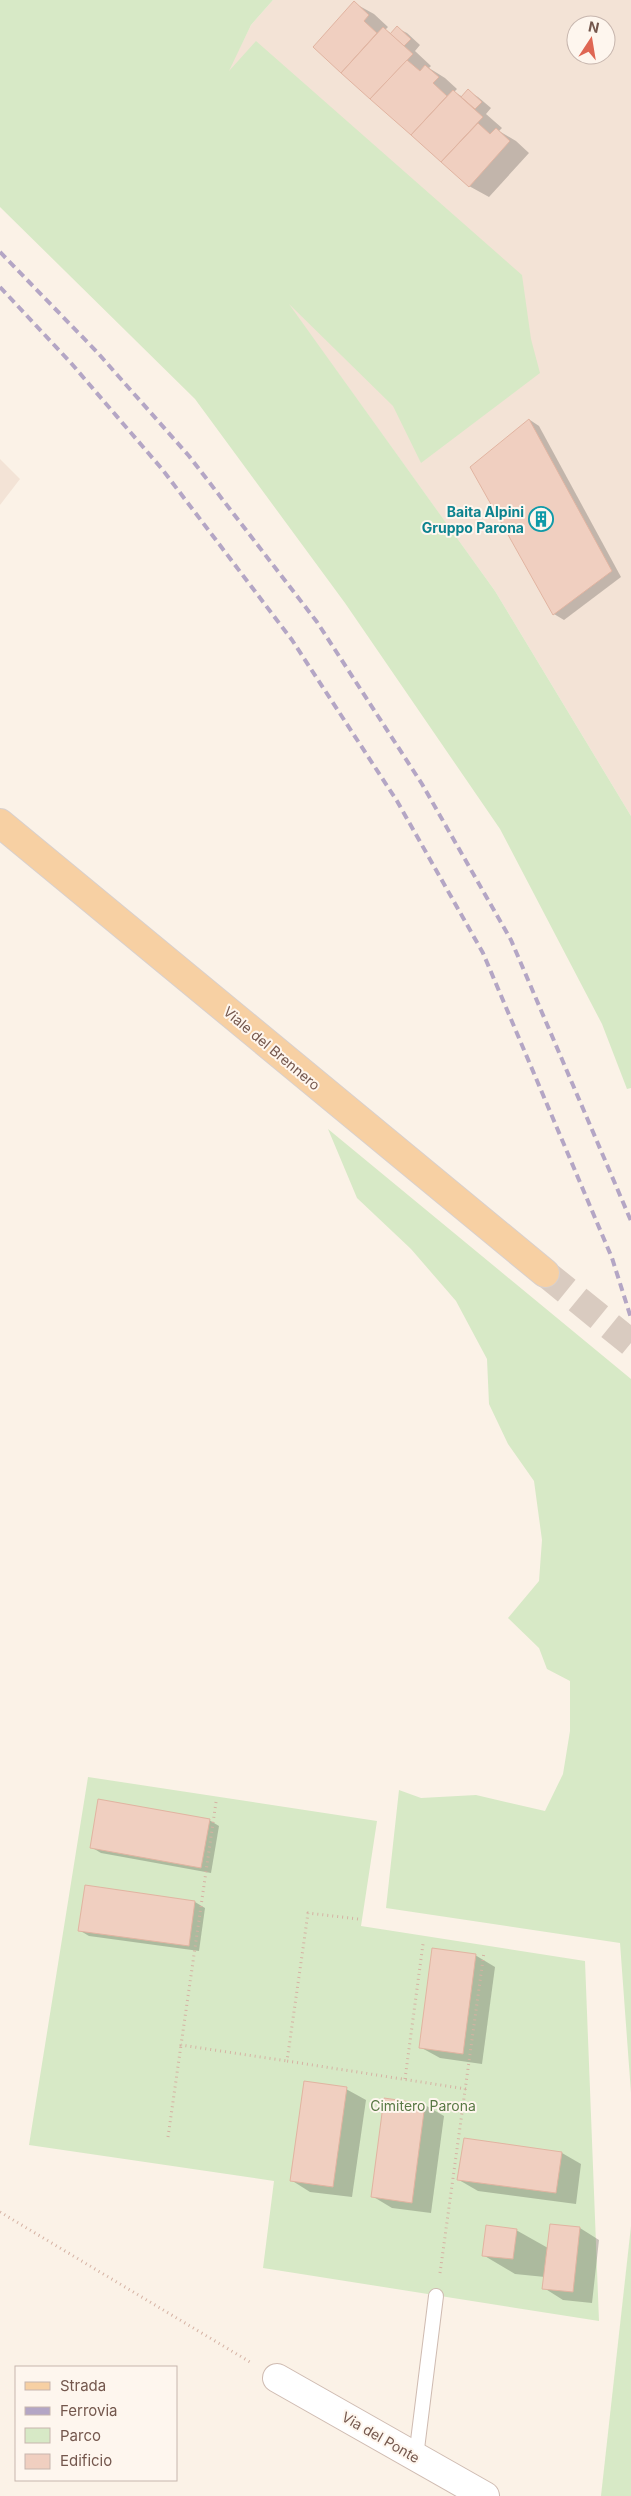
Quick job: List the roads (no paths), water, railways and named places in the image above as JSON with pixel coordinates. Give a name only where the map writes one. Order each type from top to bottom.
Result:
[{"type":"main road","name":"Viale del Brennero","points":[[0,823],[545,1273]]},
{"type":"street","name":"Via del Ponte","points":[[276,2378],[485,2496]]},
{"type":"lane","points":[[416,2457],[436,2296]]},
{"type":"tunnel","points":[[545,1273],[631,1343]]},
{"type":"railway","points":[[0,252],[97,352],[189,456],[317,622],[422,784],[511,940],[631,1221]]},
{"type":"railway","points":[[0,287],[71,363],[162,469],[292,640],[397,801],[483,953],[612,1258],[631,1318]]},
{"type":"place","name":"Baita Alpini Gruppo Parona","points":[[541,519]]},
{"type":"park label","name":"Cimitero Parona","points":[[423,2105]]}]
